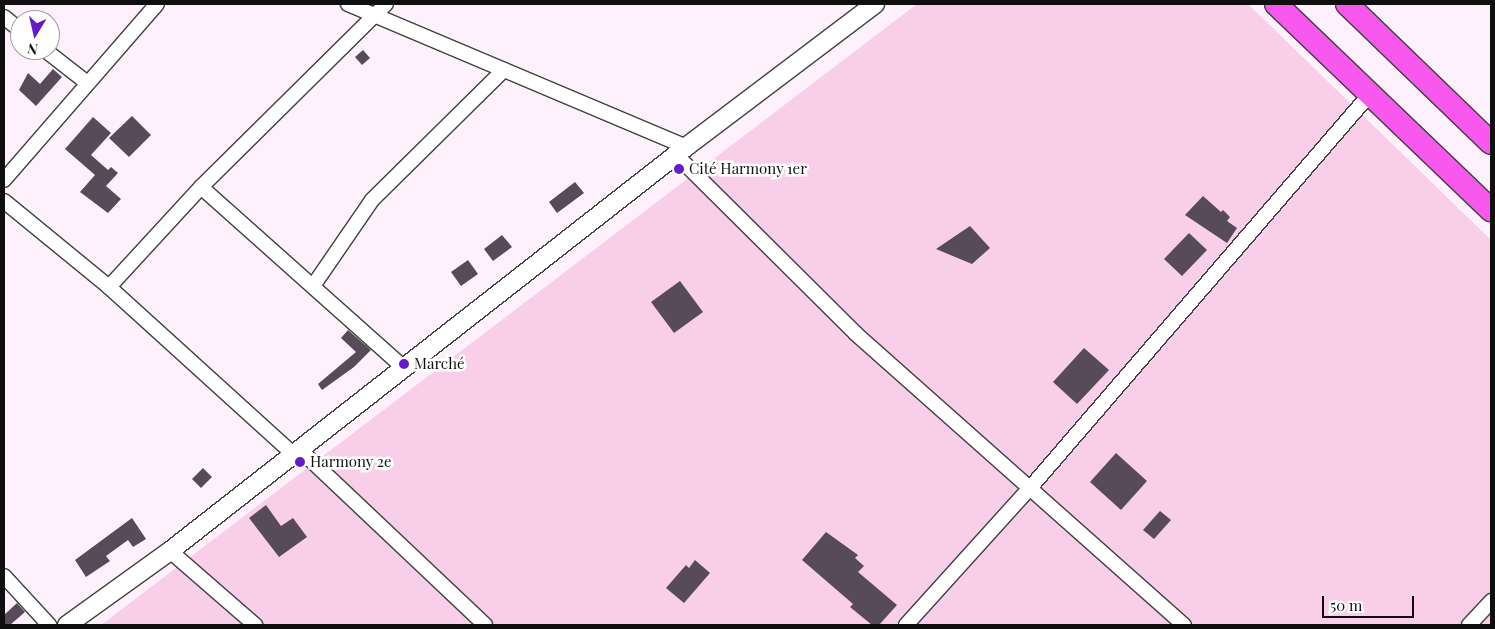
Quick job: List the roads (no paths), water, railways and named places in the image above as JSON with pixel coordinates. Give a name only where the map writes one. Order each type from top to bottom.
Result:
[{"type":"highway","points":[[1276,4],[1491,210]]},
{"type":"highway","points":[[1347,4],[1491,143]]},
{"type":"street","points":[[4,180],[86,82],[157,4]]},
{"type":"street","points":[[348,4],[504,70],[681,151],[855,333],[1184,625]]},
{"type":"street","points":[[109,287],[202,187],[386,4]]},
{"type":"street","points":[[68,625],[170,551],[681,151],[875,4]]},
{"type":"street","points":[[58,60],[86,82]]},
{"type":"street","points":[[313,286],[372,200],[504,70]]},
{"type":"street","points":[[906,625],[1030,488],[1370,94]]},
{"type":"street","points":[[202,187],[404,368]]},
{"type":"street","points":[[4,201],[109,287],[296,451],[485,625]]},
{"type":"street","points":[[170,551],[255,625]]},
{"type":"street","points":[[4,576],[49,625]]},
{"type":"street","points":[[1469,625],[1491,601]]},
{"type":"place","name":"Cité Harmony 1er","points":[[679,169]]},
{"type":"place","name":"Marché","points":[[404,364]]},
{"type":"place","name":"Harmony 2e","points":[[300,462]]}]
